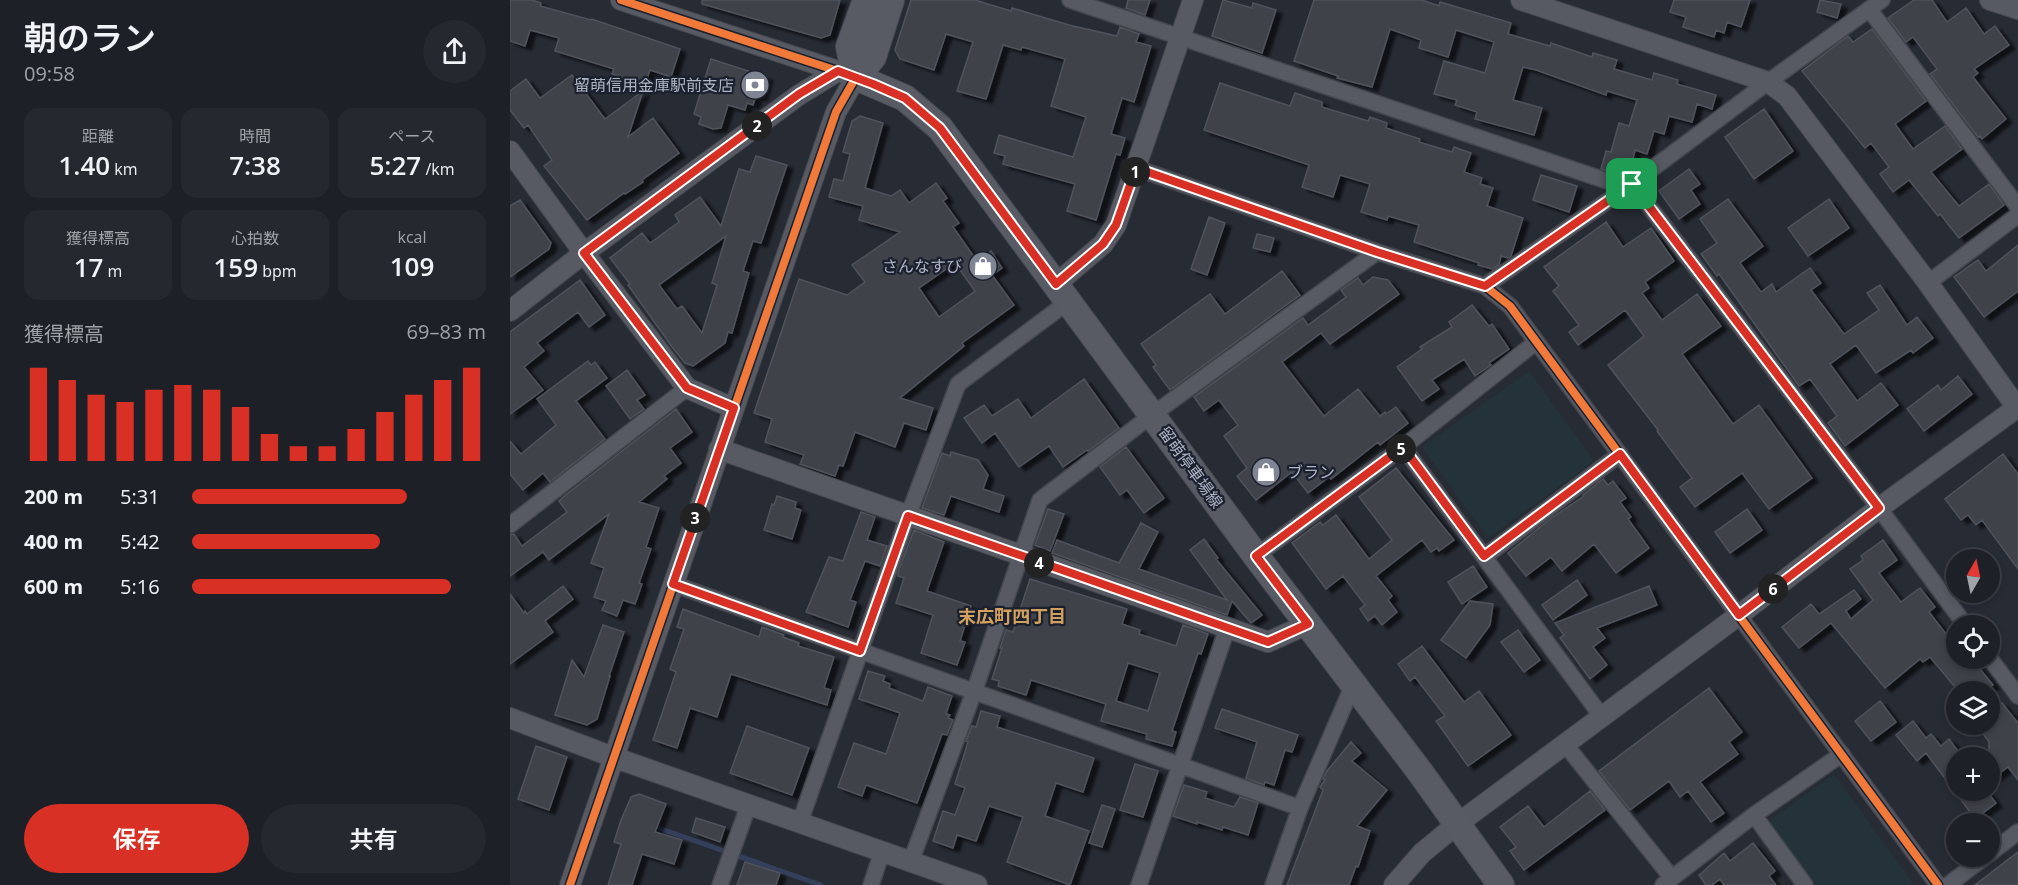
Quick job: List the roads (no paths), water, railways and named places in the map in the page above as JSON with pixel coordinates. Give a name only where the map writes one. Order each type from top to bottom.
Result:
[{"type":"main road","points":[[847,74],[849,47],[866,0]]},
{"type":"main road","points":[[847,74],[873,57],[891,0]]},
{"type":"main road","name":"留萌停車場線","points":[[847,74],[905,98],[940,128],[1256,556],[1420,772],[1501,885]]},
{"type":"street","points":[[621,0],[847,74]]},
{"type":"street","points":[[1070,0],[1629,185],[1879,508],[1958,615]]},
{"type":"street","points":[[800,822],[908,516],[958,384],[1062,293],[1116,225],[1192,0]]},
{"type":"street","points":[[1394,885],[1422,853],[1456,825],[1879,508],[2018,408],[1928,283],[1786,96],[1768,82],[1521,0]]},
{"type":"street","points":[[1990,0],[2018,9]]},
{"type":"street","points":[[1485,286],[1629,185],[1876,5],[2018,207]]},
{"type":"street","points":[[510,310],[799,94],[847,74]]},
{"type":"street","points":[[570,885],[836,112],[847,74]]},
{"type":"street","points":[[510,151],[687,388],[734,408]]},
{"type":"street","points":[[1136,168],[1377,252],[1485,286],[1510,306],[1938,885]]},
{"type":"street","points":[[1928,283],[2018,215]]},
{"type":"street","points":[[911,861],[974,692],[1040,500],[1152,415],[1377,252]]},
{"type":"street","points":[[1256,556],[1403,447],[1536,342]]},
{"type":"street","points":[[510,525],[687,388]]},
{"type":"street","points":[[1403,447],[1602,717]]},
{"type":"street","points":[[719,449],[1268,642],[1308,624]]},
{"type":"street","points":[[1484,556],[1620,454]]},
{"type":"street","points":[[673,584],[1300,808]]},
{"type":"street","points":[[1139,885],[1227,629]]},
{"type":"street","points":[[1998,669],[2018,696]]},
{"type":"street","points":[[1273,885],[1300,808],[1353,686]]},
{"type":"street","points":[[510,718],[613,757],[977,885]]},
{"type":"street","points":[[1564,743],[1668,881],[1754,815],[1842,754]]},
{"type":"street","points":[[720,885],[749,804]]},
{"type":"street","points":[[1754,815],[1805,885]]},
{"type":"street","points":[[2000,845],[2018,832]]},
{"type":"street","points":[[871,885],[882,852]]},
{"type":"street","points":[[1948,885],[1971,867]]},
{"type":"waterway","points":[[650,825],[821,885]]},
{"type":"place","name":"留萌信用金庫駅前支店","points":[[755,85]]},
{"type":"place","name":"さんなすび","points":[[983,266]]},
{"type":"place","name":"ブラン","points":[[1266,472]]},
{"type":"district","name":"末広町四丁目","points":[[1012,617]]}]
